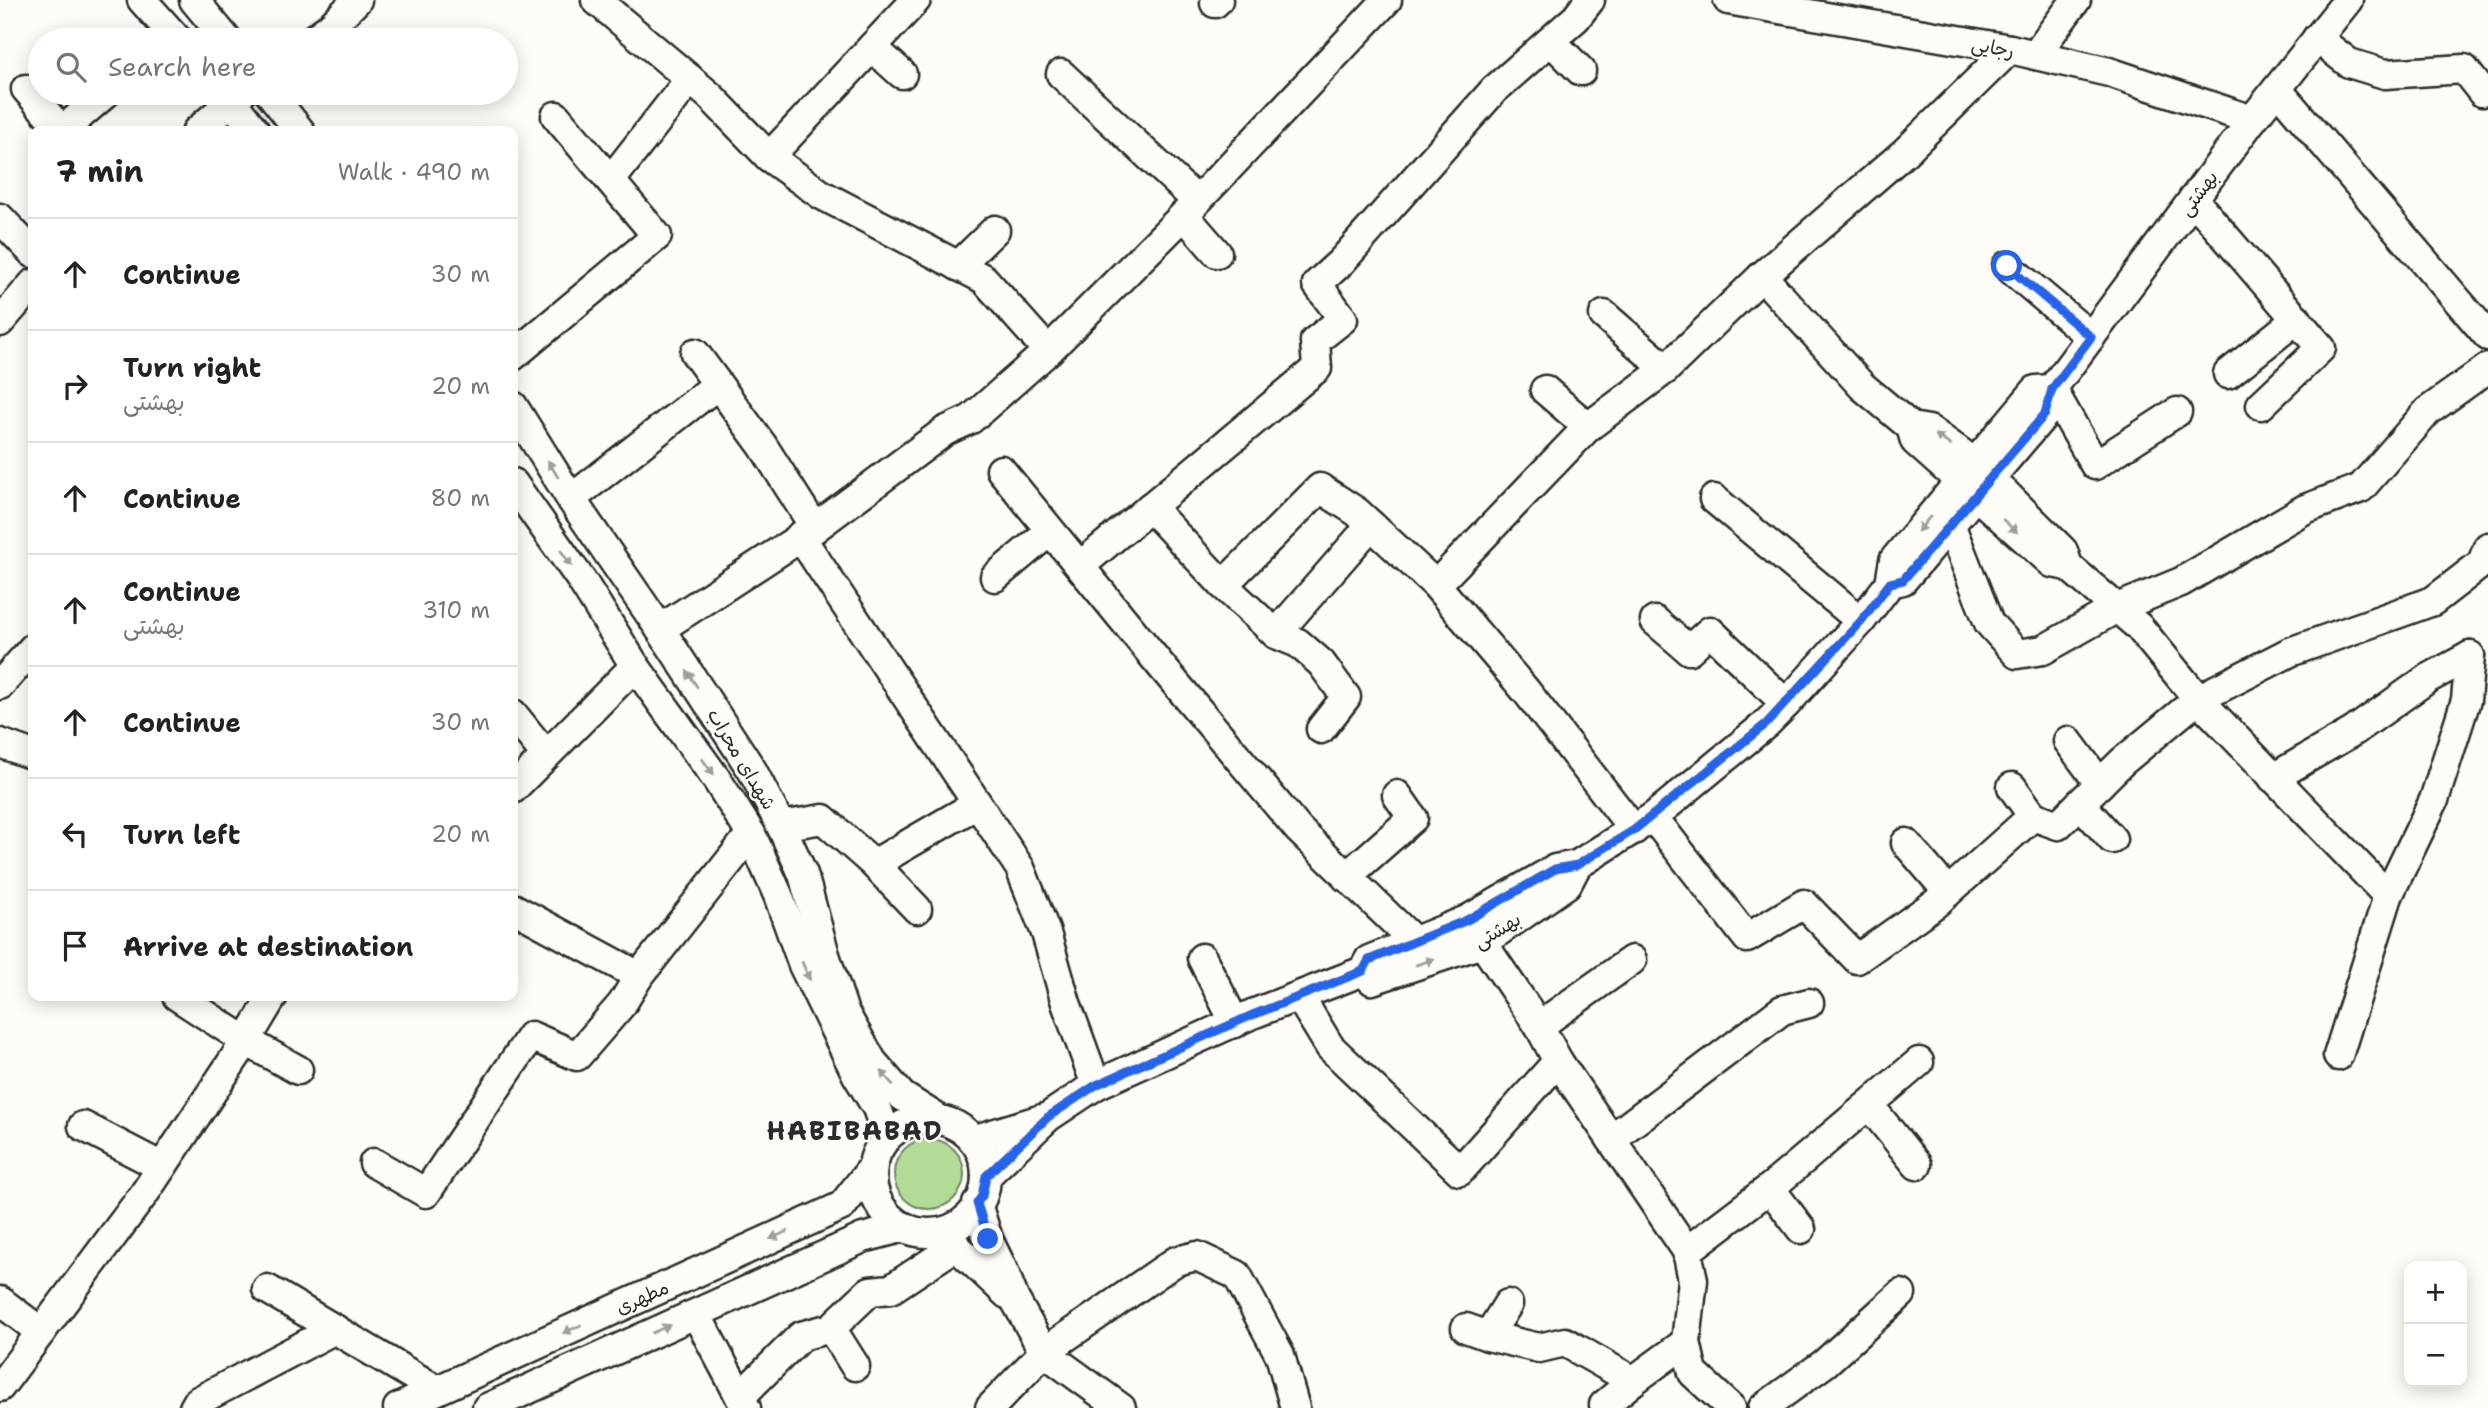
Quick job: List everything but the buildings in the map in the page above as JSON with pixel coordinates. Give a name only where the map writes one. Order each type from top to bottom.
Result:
[{"type":"street","points":[[142,0],[164,28]]},
{"type":"street","points":[[194,0],[218,28]]},
{"type":"street","points":[[329,28],[357,0]]},
{"type":"street","points":[[596,0],[710,96],[769,158],[822,195],[984,279],[1048,351]]},
{"type":"street","points":[[769,158],[916,0]]},
{"type":"street","points":[[660,629],[807,532],[945,430],[971,419],[1048,351],[1190,208],[1387,0]]},
{"type":"street","points":[[1080,566],[1317,368],[1315,341],[1343,319],[1317,284],[1341,262],[1494,90],[1576,18],[1590,0]]},
{"type":"street","name":"رجایی","points":[[1728,0],[2023,52],[2109,72],[2252,120]]},
{"type":"street","points":[[1436,585],[1588,427],[1666,369],[1762,276],[2023,52],[2076,0]]},
{"type":"street","name":"بهشتی","points":[[1975,479],[2045,414],[2052,389],[2252,120],[2348,0]]},
{"type":"street","points":[[2317,38],[2349,63],[2385,74],[2464,69],[2482,92]]},
{"type":"street","points":[[1551,41],[1581,71]]},
{"type":"street","points":[[872,47],[902,74]]},
{"type":"street","points":[[1061,74],[1190,208],[1217,253]]},
{"type":"street","points":[[611,180],[690,79]]},
{"type":"street","points":[[2277,89],[2488,335]]},
{"type":"street","points":[[40,105],[58,126]]},
{"type":"street","points":[[68,126],[92,105]]},
{"type":"street","points":[[202,126],[223,105]]},
{"type":"street","points":[[239,105],[252,126]]},
{"type":"street","points":[[279,105],[296,126]]},
{"type":"street","points":[[518,352],[657,236],[556,116]]},
{"type":"street","points":[[2193,199],[2321,348],[2261,405]]},
{"type":"street","points":[[0,218],[28,248]]},
{"type":"street","points":[[958,266],[995,230]]},
{"type":"street","points":[[2007,266],[2091,337]]},
{"type":"street","points":[[1762,276],[1862,386],[1911,427],[1915,441],[1975,479],[2052,563],[2068,566],[2139,627],[2198,699],[2388,896]]},
{"type":"street","points":[[0,322],[28,290]]},
{"type":"street","points":[[1604,315],[1666,369]]},
{"type":"street","points":[[2228,374],[2297,319]]},
{"type":"street","points":[[695,353],[763,446],[807,532],[977,804],[1020,867],[1046,933],[1066,1003],[1096,1085]]},
{"type":"street","points":[[1950,524],[1989,623],[2017,654],[2043,650],[2117,608],[2180,582],[2305,509],[2361,488],[2428,411],[2488,368]]},
{"type":"street","points":[[571,499],[717,385]]},
{"type":"street","points":[[2052,389],[2095,465],[2177,412]]},
{"type":"street","points":[[1545,390],[1588,427]]},
{"type":"street","name":"شهدای محراب","points":[[518,423],[660,629],[752,770],[803,874],[844,1012],[872,1061],[902,1096],[940,1120]]},
{"type":"street","points":[[1001,470],[1299,830],[1415,942]]},
{"type":"street","points":[[1975,479],[1950,524],[1903,580],[1890,583],[1894,560],[1975,479]]},
{"type":"street","points":[[1223,585],[1320,488],[1357,512],[1436,585],[1526,691],[1747,938],[1804,904],[1857,959],[1948,892],[2033,816]]},
{"type":"street","name":"شهدای محراب","points":[[518,490],[582,581],[635,666],[717,780],[751,834],[803,965],[851,1063],[877,1108],[887,1137]]},
{"type":"street","points":[[1714,499],[1861,621]]},
{"type":"street","points":[[1150,507],[1223,585],[1276,634],[1298,643],[1321,663],[1346,697],[1321,729]]},
{"type":"street","points":[[1276,634],[1371,525]]},
{"type":"street","points":[[995,577],[1050,531]]},
{"type":"street","points":[[2012,787],[2033,816],[2058,825],[2122,762],[2198,699],[2290,652],[2433,601],[2482,563],[2488,547]]},
{"type":"street","name":"بهشتی","points":[[1363,971],[1372,980],[1474,931],[1555,869],[1577,865],[1643,823],[1766,724],[1861,621],[1890,583]]},
{"type":"street","points":[[1655,621],[1689,650],[1710,631],[1786,704]]},
{"type":"street","points":[[0,685],[28,654]]},
{"type":"street","points":[[2273,778],[2354,731],[2427,679],[2470,656],[2466,700],[2434,800],[2388,896],[2337,1056]]},
{"type":"street","points":[[518,784],[635,666]]},
{"type":"street","points":[[518,719],[546,755]]},
{"type":"street","points":[[2068,741],[2112,839]]},
{"type":"street","points":[[0,743],[28,753]]},
{"type":"street","points":[[1346,877],[1413,818],[1397,795]]},
{"type":"street","points":[[874,864],[977,804]]},
{"type":"street","points":[[781,826],[823,819],[874,864],[917,909]]},
{"type":"street","points":[[373,1163],[426,1193],[531,1036],[577,1056],[622,1003],[639,976],[751,834]]},
{"type":"street","points":[[1906,843],[1948,892]]},
{"type":"street","points":[[771,881],[803,874]]},
{"type":"street","points":[[518,911],[639,976]]},
{"type":"street","points":[[1474,931],[1687,1251],[1693,1280],[1686,1342],[1693,1373],[1731,1408]]},
{"type":"street","name":"بهشتی","points":[[1048,1117],[1096,1085],[1235,1023],[1363,971],[1369,960],[1415,942],[1474,931]]},
{"type":"street","points":[[1202,958],[1235,1023]]},
{"type":"street","points":[[1539,1026],[1632,960]]},
{"type":"street","points":[[1299,996],[1330,1047],[1460,1171],[1559,1061]]},
{"type":"street","points":[[185,1001],[246,1041],[298,1070]]},
{"type":"street","points":[[0,1387],[162,1167],[270,1001]]},
{"type":"street","points":[[1611,1139],[1782,1010],[1809,1003]]},
{"type":"street","points":[[1687,1251],[1770,1188],[1919,1062]]},
{"type":"street","points":[[1869,1105],[1917,1165]]},
{"type":"street","points":[[973,1140],[1048,1117]]},
{"type":"street","points":[[986,1176],[1048,1117]]},
{"type":"street","points":[[696,1314],[743,1402],[801,1336],[831,1328],[870,1291],[891,1289],[948,1239],[957,1225],[972,1213],[982,1196],[986,1176],[983,1157],[973,1140],[958,1127],[940,1120],[920,1119],[901,1125],[887,1137],[877,1151],[872,1168],[873,1186],[879,1203],[890,1217],[905,1227],[948,1239],[1014,1300]]},
{"type":"street","points":[[83,1126],[162,1167]]},
{"type":"street","name":"مطهری","points":[[398,1408],[842,1206],[872,1168]]},
{"type":"street","points":[[1770,1188],[1801,1228]]},
{"type":"street","points":[[977,1203],[988,1239],[1014,1300],[1044,1352],[1121,1408]]},
{"type":"street","points":[[808,1221],[826,1223],[834,1233],[834,1245],[827,1255]]},
{"type":"street","name":"مطهری","points":[[487,1408],[863,1238],[905,1227]]},
{"type":"street","points":[[990,1408],[1044,1352],[1176,1261],[1198,1256],[1237,1275],[1280,1355],[1296,1408]]},
{"type":"street","points":[[267,1289],[437,1390]]},
{"type":"street","points":[[1763,1408],[1825,1363],[1901,1294]]},
{"type":"street","points":[[0,1301],[41,1332]]},
{"type":"street","points":[[1508,1304],[1477,1332],[1539,1348],[1566,1342],[1633,1381]]},
{"type":"street","points":[[831,1328],[855,1366]]},
{"type":"street","points":[[194,1408],[198,1401],[335,1329]]},
{"type":"street","points":[[1606,1408],[1604,1405],[1633,1381],[1686,1342]]},
{"type":"green space","points":[[936,1139],[949,1145],[958,1154],[962,1160],[962,1188],[954,1199],[943,1207],[922,1209],[904,1199],[896,1188],[894,1167],[904,1149],[915,1141]]},
{"type":"district","name":"HABIBABAD","points":[[855,1131]]},
{"type":"route","points":[[988,1239],[977,1203],[982,1196],[986,1176],[1048,1117],[1096,1085],[1250,1016],[1363,971],[1369,960],[1467,920],[1555,869],[1577,865],[1653,817],[1766,724],[1861,621],[1890,583],[1903,580],[2045,414],[2052,389],[2091,337],[2007,266]]}]
